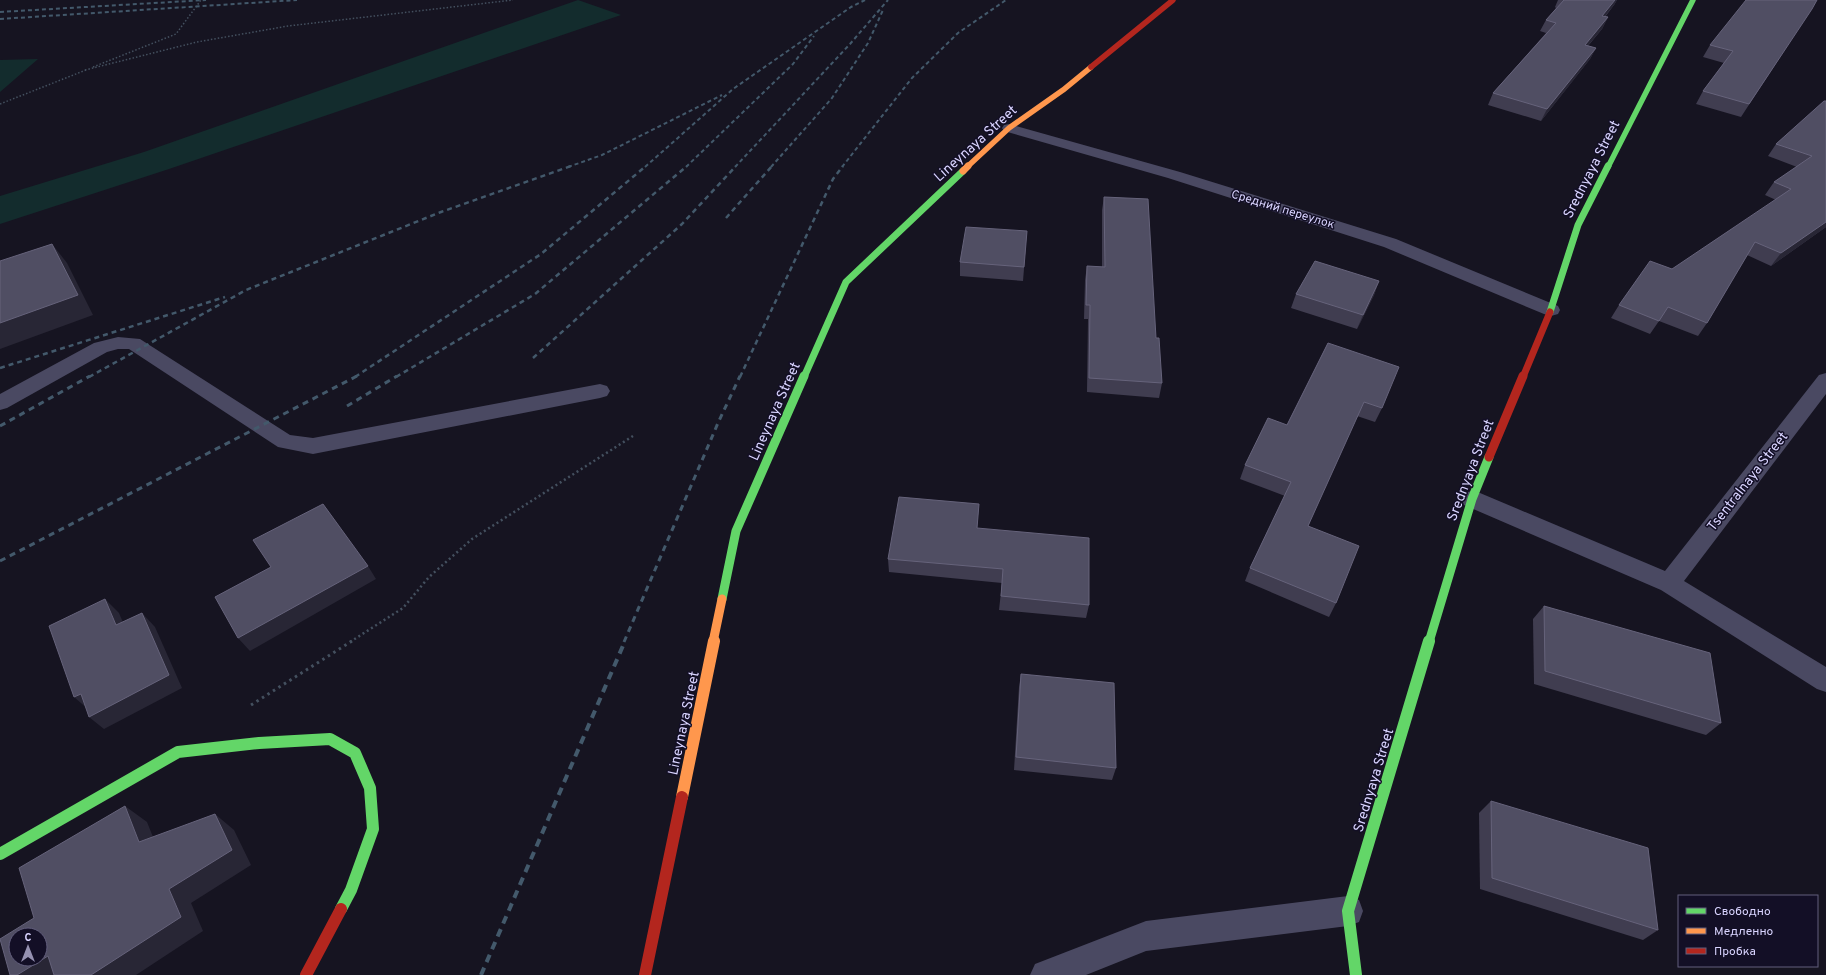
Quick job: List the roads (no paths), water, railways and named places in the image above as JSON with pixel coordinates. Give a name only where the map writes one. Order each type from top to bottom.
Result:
[{"type":"street","name":"Lineynaya Street","points":[[645,975],[736,531],[846,282],[1009,128],[1063,90],[1173,0]]},
{"type":"street","name":"Srednyaya Street","points":[[1356,975],[1348,911],[1472,499],[1551,310],[1578,225],[1693,0]]},
{"type":"street","name":"Средний переулок","points":[[1009,128],[1174,175],[1390,243],[1551,310]]},
{"type":"street","points":[[0,403],[101,347],[118,343],[133,343],[284,442],[314,446],[600,391]]},
{"type":"street","name":"Tsentralnaya Street","points":[[1669,583],[1826,380]]},
{"type":"street","points":[[1472,499],[1669,583],[1826,681]]},
{"type":"street","points":[[0,854],[178,752],[259,743],[330,739],[355,753],[370,788],[373,829],[351,890],[306,975]]},
{"type":"street","points":[[1046,975],[1146,936],[1348,911]]},
{"type":"railway","points":[[0,12],[206,0]]},
{"type":"railway","points":[[0,19],[297,0]]},
{"type":"railway","points":[[645,167],[733,89],[851,7],[865,0]]},
{"type":"railway","points":[[735,167],[850,44],[888,0]]},
{"type":"railway","points":[[842,167],[912,78],[958,33],[1006,0]]},
{"type":"railway","points":[[771,167],[832,98],[868,43],[883,10]]},
{"type":"railway","points":[[686,167],[793,64],[814,36]]},
{"type":"railway","points":[[568,167],[602,155],[722,95]]},
{"type":"railway","points":[[89,377],[246,290],[441,212],[571,166]]},
{"type":"railway","points":[[355,377],[541,254],[646,166]]},
{"type":"railway","points":[[396,377],[535,294],[687,166]]},
{"type":"railway","points":[[533,358],[682,224],[736,166]]},
{"type":"railway","points":[[726,218],[772,166]]},
{"type":"railway","points":[[740,377],[833,179],[843,166]]},
{"type":"railway","points":[[0,368],[225,297]]},
{"type":"railway","points":[[0,426],[90,376]]},
{"type":"railway","points":[[0,561],[357,376]]},
{"type":"railway","points":[[347,406],[397,376]]},
{"type":"railway","points":[[624,642],[718,423],[740,376]]},
{"type":"railway","points":[[481,975],[625,641]]}]
